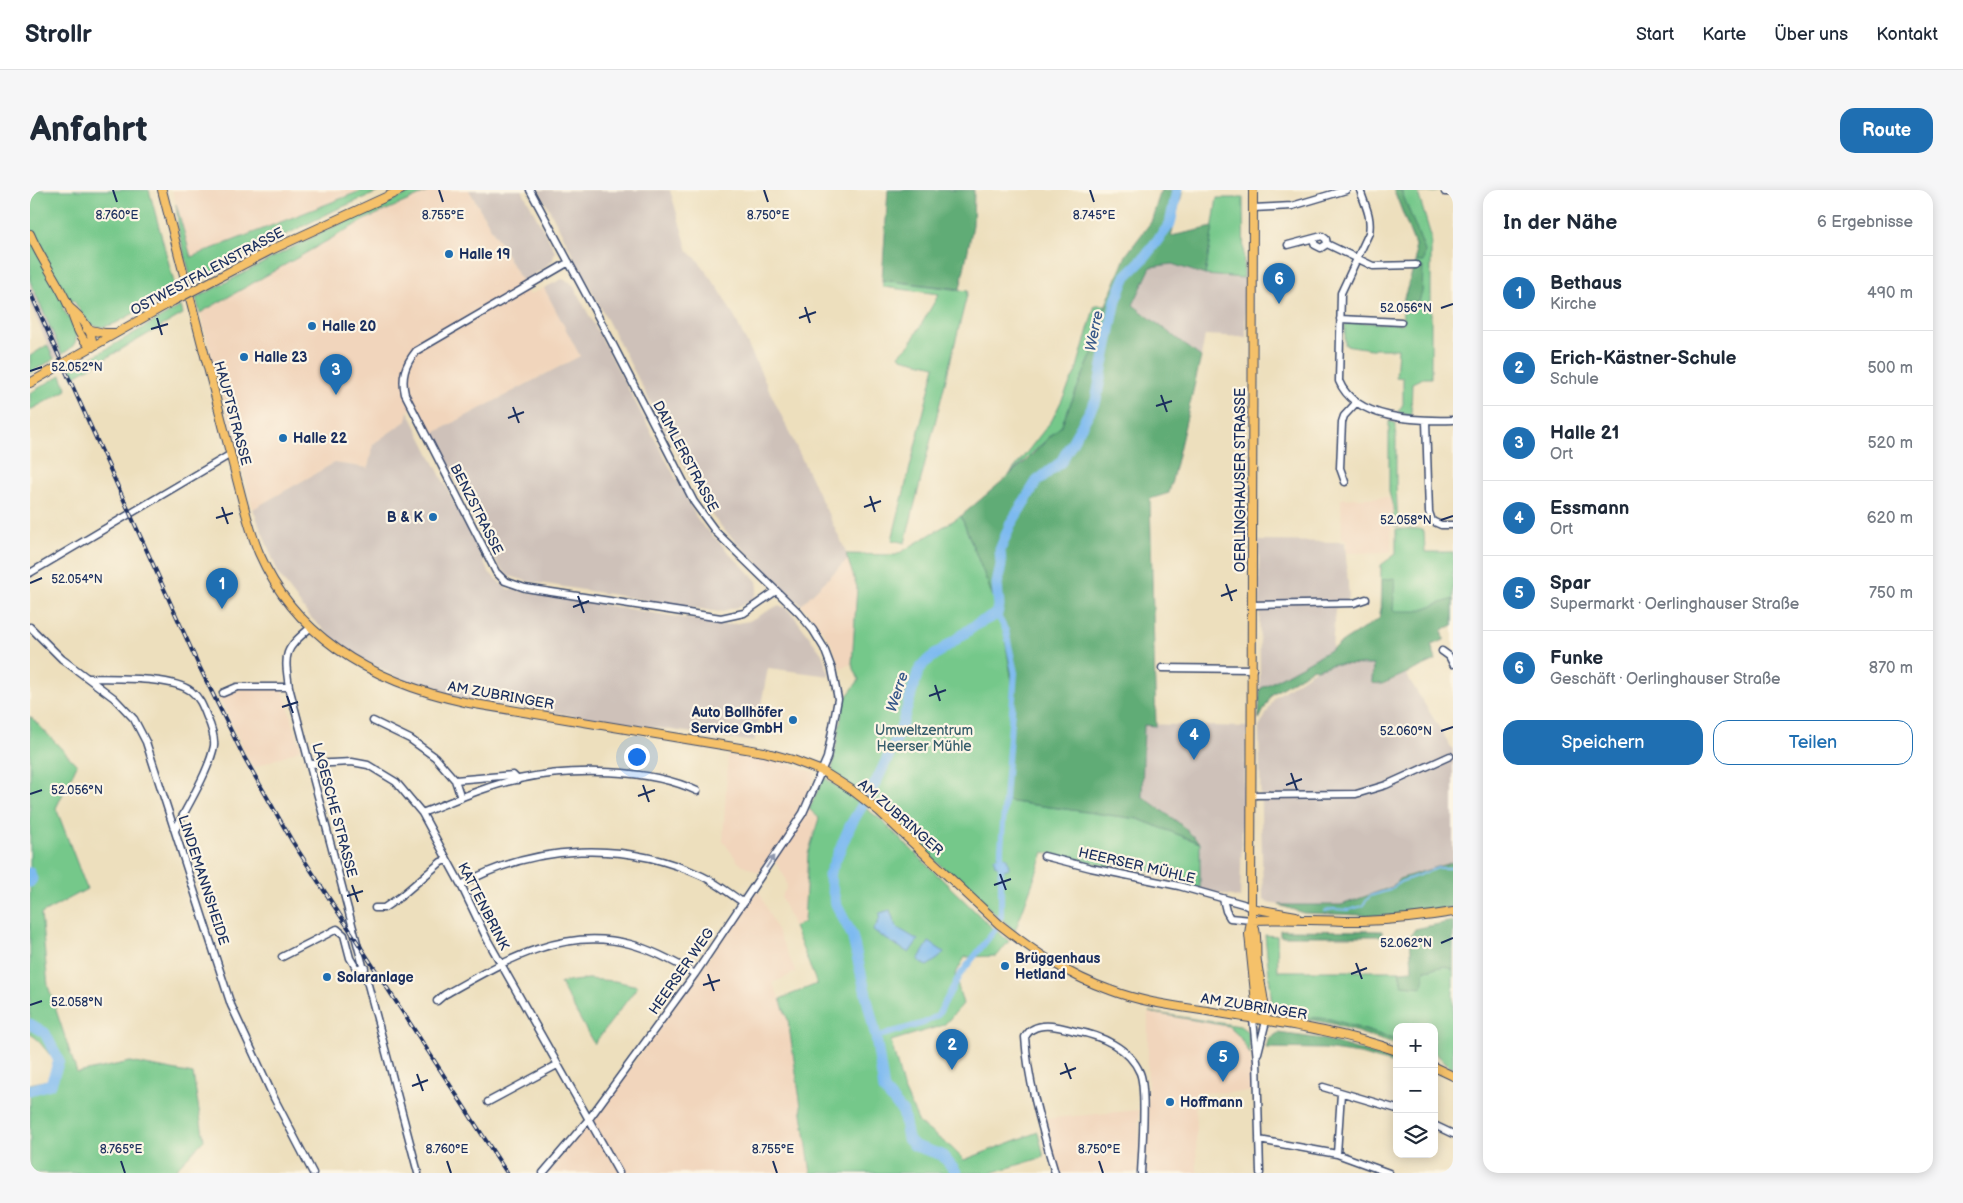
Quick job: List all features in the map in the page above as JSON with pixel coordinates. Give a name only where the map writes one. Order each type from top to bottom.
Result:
[{"type":"main road","name":"HAUPTSTRASSE","points":[[162,190],[249,525],[259,552],[274,582],[310,628]]},
{"type":"main road","name":"OSTWESTFALENSTRASSE","points":[[30,383],[173,301],[279,246],[401,190]]},
{"type":"main road","name":"OERLINGHAUSER STRASSE","points":[[1253,1019],[1256,1003],[1249,934],[1251,920],[1253,669],[1254,190]]},
{"type":"main road","points":[[30,234],[38,253],[69,306],[80,333],[88,344],[92,346]]},
{"type":"main road","points":[[69,306],[87,328],[92,338],[92,346]]},
{"type":"main road","points":[[87,328],[104,333],[116,333]]},
{"type":"main road","points":[[74,357],[80,346],[80,333]]},
{"type":"main road","name":"AM ZUBRINGER","points":[[310,628],[372,672],[433,696],[764,752],[822,771],[852,790],[879,811],[999,924],[1033,950],[1064,969],[1110,990],[1136,998],[1334,1032],[1393,1050]]},
{"type":"main road","points":[[1251,908],[1305,919]]},
{"type":"main road","points":[[1251,920],[1364,921],[1453,912]]},
{"type":"main road","name":"OERLINGHAUSER STRASSE","points":[[1251,920],[1254,925],[1256,954],[1266,1021]]},
{"type":"main road","points":[[1436,1068],[1453,1076]]},
{"type":"street","name":"DAIMLERSTRASSE","points":[[530,190],[694,502],[716,532],[799,613],[818,638],[826,653],[836,681],[838,699],[829,749],[822,771]]},
{"type":"street","points":[[1254,208],[1292,206],[1346,190]]},
{"type":"street","points":[[1360,190],[1371,225],[1340,293],[1339,381],[1343,389],[1356,403],[1394,417],[1426,421],[1453,420]]},
{"type":"street","points":[[1445,190],[1445,192],[1453,192]]},
{"type":"street","points":[[1288,245],[1322,236],[1326,239],[1327,244],[1373,266],[1416,265]]},
{"type":"street","name":"BENZSTRASSE","points":[[569,262],[416,351],[408,360],[404,370],[403,387],[407,399],[496,572],[505,581],[525,588],[722,618],[744,613],[776,591]]},
{"type":"street","points":[[1340,319],[1401,322]]},
{"type":"street","points":[[1345,482],[1340,468],[1342,422],[1344,416],[1356,403]]},
{"type":"street","points":[[1426,421],[1429,512],[1432,521],[1441,525],[1453,525]]},
{"type":"street","points":[[30,573],[231,454]]},
{"type":"street","points":[[1252,604],[1354,603],[1366,599]]},
{"type":"street","name":"LINDEMANNSHEIDE","points":[[30,627],[62,659],[114,698],[134,719],[146,742],[231,1004],[274,1098],[313,1173]]},
{"type":"street","name":"LAGESCHE STRASSE","points":[[310,628],[290,646],[286,665],[289,687],[418,1173]]},
{"type":"street","points":[[1442,651],[1449,656],[1453,664]]},
{"type":"street","points":[[1162,668],[1253,669]]},
{"type":"street","points":[[88,678],[135,679],[172,683],[190,691],[202,703],[214,735],[214,746],[208,764],[175,830]]},
{"type":"street","points":[[224,693],[237,687],[289,687]]},
{"type":"street","points":[[373,721],[410,739],[435,757],[455,780],[461,798]]},
{"type":"street","points":[[1252,795],[1356,794],[1386,784],[1450,756]]},
{"type":"street","name":"KATTENBRINK","points":[[310,764],[352,762],[368,765],[396,782],[422,813],[500,963],[619,1173]]},
{"type":"street","name":"HEERSER WEG","points":[[543,1173],[589,1118],[695,974],[803,813],[822,771]]},
{"type":"street","points":[[422,813],[461,798],[518,780],[546,775],[614,772],[682,784],[697,791]]},
{"type":"street","points":[[455,780],[513,774],[518,780]]},
{"type":"street","points":[[461,885],[500,867],[531,858],[576,851],[608,851],[668,862],[704,877],[744,903]]},
{"type":"street","name":"HEERSER MÜHLE","points":[[1044,856],[1178,886],[1243,904],[1251,908]]},
{"type":"street","name":"KATTENBRINK","points":[[376,908],[384,908],[446,860]]},
{"type":"street","points":[[1223,899],[1226,912],[1230,918],[1251,920]]},
{"type":"street","points":[[282,957],[337,930],[344,935],[350,958],[356,968],[365,968]]},
{"type":"street","points":[[500,963],[533,949],[566,940],[602,939],[630,944],[664,957],[695,974]]},
{"type":"street","name":"KATTENBRINK","points":[[437,1002],[444,995],[500,963]]},
{"type":"street","name":"OERLINGHAUSER STRASSE","points":[[1253,1019],[1257,1060],[1260,1173]]},
{"type":"street","name":"OERLINGHAUSER STRASSE","points":[[1257,1060],[1266,1021]]},
{"type":"street","points":[[1055,1173],[1034,1097],[1026,1054],[1025,1036],[1034,1028],[1051,1026],[1098,1037],[1119,1048],[1132,1059],[1141,1074],[1143,1088],[1141,1173]]},
{"type":"street","points":[[488,1102],[557,1065]]},
{"type":"street","points":[[1324,1087],[1393,1109]]},
{"type":"street","points":[[1337,1154],[1341,1093]]},
{"type":"street","points":[[1438,1127],[1453,1134]]},
{"type":"street","points":[[1259,1140],[1337,1154],[1389,1173]]},
{"type":"shaded area","points":[[172,190],[363,190],[190,257]]},
{"type":"shaded area","points":[[432,190],[469,190],[529,295],[544,288],[580,356],[432,434],[417,406],[408,411],[406,421],[373,444],[368,468],[334,463],[253,509],[200,313],[364,220]]},
{"type":"shaded area","points":[[469,190],[522,190],[555,251],[553,260],[522,282]]},
{"type":"shaded area","points":[[539,190],[670,190],[688,251],[697,259],[720,291],[736,320],[849,558],[801,605],[726,532],[707,510]]},
{"type":"shaded area","points":[[1172,264],[1205,275],[1244,278],[1246,337],[1205,335],[1201,357],[1133,305],[1151,267]]},
{"type":"shaded area","points":[[562,279],[573,285],[699,522],[757,581],[756,594],[751,600],[741,606],[719,612],[527,581],[509,576],[499,566],[432,434],[580,356],[544,288]]},
{"type":"shaded area","points":[[30,281],[62,354],[54,359],[30,304]]},
{"type":"shaded area","points":[[408,411],[489,572],[508,589],[726,625],[749,621],[777,606],[785,607],[822,654],[830,676],[768,668],[754,742],[467,700],[412,685],[347,651],[309,616],[279,575],[253,509],[334,463],[368,468],[373,444],[406,421]]},
{"type":"shaded area","points":[[1388,497],[1392,507],[1391,552],[1347,553],[1346,540],[1342,539],[1341,499]]},
{"type":"shaded area","points":[[1259,541],[1345,542],[1349,598],[1335,609],[1332,649],[1260,689]]},
{"type":"shaded area","points":[[849,558],[857,587],[852,664],[840,668],[832,645],[801,605]]},
{"type":"shaded area","points":[[1334,664],[1373,665],[1372,683],[1382,685],[1406,674],[1453,750],[1453,862],[1399,879],[1392,887],[1341,905],[1279,905],[1268,903],[1263,899],[1259,728],[1275,697],[1316,669]]},
{"type":"shaded area","points":[[239,689],[283,690],[301,749],[253,768],[219,698]]},
{"type":"shaded area","points":[[1144,724],[1248,727],[1244,776],[1240,898],[1200,889],[1200,843],[1179,823],[1142,796]]},
{"type":"shaded area","points":[[728,755],[783,761],[816,773],[804,803],[819,818],[808,854],[804,922],[794,927],[781,897],[787,887],[785,877],[776,863],[768,857],[759,873],[739,863],[723,841]]},
{"type":"shaded area","points":[[758,889],[796,972],[773,983],[788,1019],[811,1173],[546,1173],[586,1126],[633,1064]]},
{"type":"shaded area","points":[[1148,1013],[1228,1026],[1239,1036],[1250,1054],[1254,1092],[1195,1093],[1197,1173],[1147,1173]]},
{"type":"shaded area","points":[[1139,1110],[1139,1173],[1058,1173],[1043,1119]]},
{"type":"green space","points":[[30,190],[149,190],[176,290],[116,323],[100,327],[94,326],[86,319],[73,300],[62,307],[76,332],[75,343],[62,354],[30,281]]},
{"type":"green space","points":[[363,190],[383,190],[335,210],[192,282],[179,233],[176,204],[191,257]]},
{"type":"green space","points":[[417,190],[432,190],[364,220],[200,313],[196,298],[324,231]]},
{"type":"green space","points":[[888,190],[974,190],[973,225],[960,289],[882,280]]},
{"type":"green space","points":[[1161,190],[1183,190],[1171,236],[1213,227],[1205,275],[1172,264],[1151,267],[1133,305],[1201,357],[1169,493],[1150,499],[1156,726],[1144,725],[1142,796],[1179,823],[1200,843],[1138,819],[1006,801],[1012,681],[1002,619],[961,516],[1026,461],[1061,426],[1092,354],[1106,305],[1126,255],[1151,222]]},
{"type":"green space","points":[[1394,190],[1440,190],[1437,192],[1418,193],[1431,236],[1431,378],[1423,378],[1412,383],[1411,416],[1398,412],[1403,404],[1403,378],[1396,377],[1398,349],[1371,349],[1345,345],[1345,325],[1351,322],[1402,324],[1404,297],[1416,263],[1415,245]]},
{"type":"green space","points":[[1394,190],[1401,190],[1425,251],[1423,262],[1416,262],[1415,245]]},
{"type":"green space","points":[[1217,198],[1243,198],[1244,278],[1205,275]]},
{"type":"green space","points":[[1414,266],[1423,267],[1422,292],[1419,302],[1403,302]]},
{"type":"green space","points":[[882,280],[968,291],[905,543],[892,540],[935,366],[901,358],[899,355],[910,344],[939,294],[883,287]]},
{"type":"green space","points":[[1095,305],[1106,305],[1092,354],[1061,426],[1009,475],[1052,420],[1076,371]]},
{"type":"green space","points":[[181,306],[183,314],[73,377],[70,370]]},
{"type":"green space","points":[[47,345],[54,359],[30,373],[30,356]]},
{"type":"green space","points":[[61,375],[67,390],[30,410],[30,393]]},
{"type":"green space","points":[[1389,421],[1396,423],[1398,527],[1394,526],[1393,507],[1389,492]]},
{"type":"green space","name":"Umweltzentrum Heerser Mühle","points":[[961,516],[1002,619],[1012,681],[1006,801],[1138,819],[1200,843],[1200,889],[1186,886],[1186,883],[1158,875],[1157,873],[1113,863],[1111,867],[1044,852],[1015,931],[832,770],[844,700],[859,680],[852,664],[857,587],[846,554],[896,555]]},
{"type":"green space","points":[[1396,529],[1420,529],[1424,531],[1425,552],[1453,552],[1453,625],[1442,630],[1444,640],[1431,645],[1436,660],[1382,684],[1372,683],[1373,665],[1334,664],[1316,669],[1313,668],[1272,694],[1259,719],[1260,689],[1332,649],[1380,618],[1381,565],[1396,554]]},
{"type":"green space","points":[[1395,578],[1393,611],[1417,611],[1453,599],[1453,625],[1442,630],[1444,640],[1431,645],[1436,660],[1382,684],[1372,683],[1373,665],[1334,664],[1316,669],[1313,668],[1272,694],[1259,719],[1260,689],[1332,649],[1380,618],[1382,580]]},
{"type":"green space","points":[[30,716],[77,765],[56,808],[87,889],[41,914],[48,986],[77,1073],[130,1062],[193,1074],[204,1140],[172,1173],[30,1173],[30,1084],[48,1080],[56,1062],[36,1038],[30,1034]]},
{"type":"green space","points":[[824,777],[880,819],[987,923],[1009,941],[997,956],[965,957],[955,975],[963,1004],[944,1025],[891,1041],[903,1087],[919,1123],[952,1148],[964,1160],[1038,1132],[1044,1157],[991,1173],[811,1173],[788,1020],[780,999],[817,984],[794,927],[804,922],[808,854],[819,818],[809,809]]},
{"type":"green space","points":[[1453,862],[1453,907],[1392,916],[1303,913],[1279,905],[1341,905],[1392,887],[1399,879]]},
{"type":"green space","points":[[1453,921],[1453,970],[1446,966],[1425,970],[1422,987],[1402,985],[1399,971],[1412,970],[1410,936],[1415,929]]},
{"type":"green space","points":[[1280,930],[1382,931],[1382,936],[1280,936]]},
{"type":"green space","points":[[1265,935],[1277,936],[1278,971],[1399,971],[1402,985],[1422,986],[1425,970],[1446,966],[1453,970],[1453,1069],[1438,1056],[1438,1023],[1393,1023],[1393,1039],[1330,1019],[1282,1015],[1275,1011],[1272,1004]]},
{"type":"green space","points":[[588,979],[615,981],[638,986],[594,1044],[560,983]]},
{"type":"green space","points":[[1149,1012],[1240,1026],[1248,1032],[1250,1054],[1239,1036],[1228,1026]]},
{"type":"green space","points":[[1282,1015],[1330,1019],[1393,1039],[1393,1044],[1333,1024]]},
{"type":"green space","points":[[1278,1033],[1323,1039],[1393,1060],[1393,1064],[1360,1054],[1324,1049],[1266,1048],[1268,1040]]},
{"type":"water","points":[[999,847],[1003,847],[1002,856],[1007,858],[1009,868],[1004,870],[995,865],[994,858],[998,856]]},
{"type":"water","points":[[890,910],[896,927],[918,940],[909,953],[873,931],[879,920],[880,913]]},
{"type":"water","points":[[929,942],[944,952],[927,966],[918,960]]},
{"type":"waterway","name":"Werre","points":[[957,1173],[942,1155],[915,1146],[908,1139],[903,1112],[884,1090],[876,1037],[852,935],[836,904],[829,875],[850,826],[876,782],[899,734],[918,672],[924,663],[977,624],[997,614],[999,606],[997,584],[1001,565],[1000,550],[1010,525],[1037,481],[1061,462],[1096,400],[1116,300],[1126,276],[1143,259],[1170,224],[1177,190]]},
{"type":"waterway","points":[[997,614],[1006,631],[1015,673],[1001,849],[1001,917]]},
{"type":"waterway","points":[[1325,911],[1333,909],[1349,910],[1362,906],[1370,896],[1390,890],[1400,882],[1438,868],[1453,868]]},
{"type":"waterway","points":[[30,873],[32,879],[30,882]]},
{"type":"waterway","points":[[876,1037],[924,1023],[938,1015],[959,976],[995,930]]},
{"type":"waterway","points":[[30,1024],[45,1033],[59,1061],[51,1084],[30,1090]]},
{"type":"railway","points":[[30,292],[198,664],[243,755],[292,841],[507,1173]]},
{"type":"place","name":"Halle 19","points":[[449,254]]},
{"type":"place","name":"Funke","points":[[1279,304]]},
{"type":"place","name":"Halle 20","points":[[312,326]]},
{"type":"place","name":"Halle 23","points":[[244,357]]},
{"type":"place","name":"Halle 21","points":[[336,395]]},
{"type":"place","name":"Halle 22","points":[[283,438]]},
{"type":"place","name":"B & K","points":[[433,517]]},
{"type":"place","name":"Bethaus","points":[[222,609]]},
{"type":"place","name":"Auto Bollhöfer Service GmbH","points":[[793,720]]},
{"type":"place","name":"Essmann","points":[[1194,760]]},
{"type":"place","name":"Brüggenhaus Hetland","points":[[1005,966]]},
{"type":"place","name":"Solaranlage","points":[[327,977]]},
{"type":"place","name":"Erich-Kästner-Schule","points":[[952,1070]]},
{"type":"place","name":"Spar","points":[[1223,1082]]},
{"type":"place","name":"Hoffmann","points":[[1170,1102]]}]
